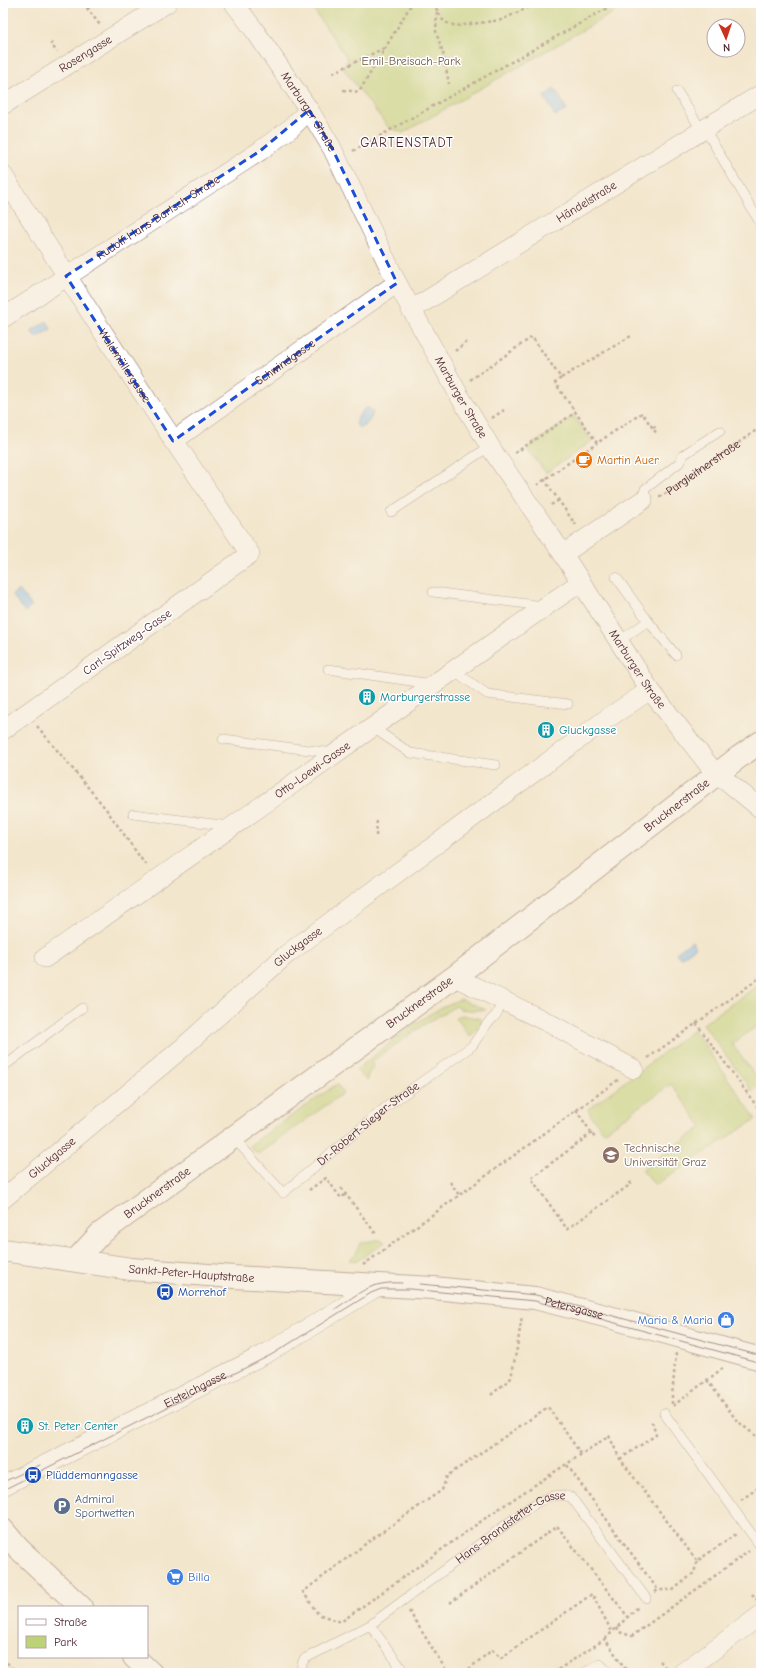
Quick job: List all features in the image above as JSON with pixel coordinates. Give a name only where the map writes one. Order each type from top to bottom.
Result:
[{"type":"main road","name":"Brucknerstraße","points":[[76,1260],[100,1234],[457,975],[718,773],[761,742]]},
{"type":"main road","name":"Sankt-Peter-Hauptstraße","points":[[3,1250],[131,1269],[234,1277],[382,1285]]},
{"type":"main road","name":"Petersgasse","points":[[382,1285],[477,1291],[535,1298],[616,1318],[761,1359]]},
{"type":"main road","points":[[3,1530],[18,1548],[80,1606]]},
{"type":"main road","points":[[135,1658],[151,1673]]},
{"type":"street","name":"Rosengasse","points":[[3,105],[167,3]]},
{"type":"street","name":"Marburger Straße","points":[[234,3],[310,110],[332,148],[411,310],[460,397],[490,446],[563,554],[618,642],[650,690],[706,762],[761,809]]},
{"type":"street","name":"Händelstraße","points":[[411,310],[761,94]]},
{"type":"street","name":"Rudolf-Hans-Bartsch-Straße","points":[[3,318],[260,151],[291,128],[310,110]]},
{"type":"street","name":"Waldmüllergasse","points":[[3,175],[66,276],[250,554]]},
{"type":"street","name":"Schwindgasse","points":[[174,441],[397,283]]},
{"type":"street","name":"Purgleitnerstraße","points":[[563,554],[643,500]]},
{"type":"street","name":"Carl-Spitzweg-Gasse","points":[[3,730],[250,554]]},
{"type":"street","name":"Otto-Loewi-Gasse","points":[[45,958],[162,877],[334,753],[581,582]]},
{"type":"street","name":"Gluckgasse","points":[[3,1199],[181,1048],[287,954],[599,724],[650,690]]},
{"type":"street","points":[[457,975],[463,981],[634,1069]]},
{"type":"street","name":"Eisteichgasse","points":[[3,1486],[269,1352],[382,1285]]},
{"type":"street","points":[[682,1673],[761,1616]]},
{"type":"lane","points":[[677,91],[703,130],[760,223]]},
{"type":"lane","name":"Purgleitnerstraße","points":[[643,500],[645,489],[679,464],[683,455],[720,431]]},
{"type":"lane","points":[[391,512],[490,446]]},
{"type":"lane","points":[[616,577],[648,621],[676,655]]},
{"type":"lane","points":[[433,592],[545,606]]},
{"type":"lane","points":[[618,642],[648,621]]},
{"type":"lane","points":[[328,669],[434,684]]},
{"type":"lane","points":[[453,670],[487,694],[568,704]]},
{"type":"lane","points":[[372,727],[410,753],[496,765]]},
{"type":"lane","points":[[223,739],[334,753]]},
{"type":"lane","points":[[133,814],[231,826]]},
{"type":"lane","name":"Dr.-Robert-Sieger-Straße","points":[[283,1193],[386,1107],[472,1046],[487,1024],[496,1015],[503,1002]]},
{"type":"lane","points":[[3,1067],[82,1008]]},
{"type":"lane","points":[[233,1137],[283,1193]]},
{"type":"lane","points":[[664,1413],[760,1546]]},
{"type":"lane","name":"Hans-Brandstetter-Gasse","points":[[300,1673],[306,1658],[370,1625],[531,1506],[547,1497],[559,1494],[571,1497],[646,1598]]},
{"type":"lane","points":[[370,1625],[405,1673]]},
{"type":"lane","points":[[584,1673],[600,1664],[609,1673]]},
{"type":"path","points":[[83,3],[111,38]]},
{"type":"path","points":[[87,9],[97,3]]},
{"type":"path","points":[[343,90],[359,92],[412,3]]},
{"type":"path","points":[[433,3],[444,22],[456,26],[501,20],[534,5]]},
{"type":"path","points":[[346,155],[616,3]]},
{"type":"path","points":[[437,12],[435,22],[436,32],[443,53],[449,84]]},
{"type":"path","points":[[333,73],[384,48]]},
{"type":"path","points":[[597,443],[581,417],[555,383],[631,336]]},
{"type":"path","points":[[469,380],[532,337],[561,378]]},
{"type":"path","points":[[454,351],[466,342]]},
{"type":"path","points":[[487,422],[504,410]]},
{"type":"path","points":[[510,456],[576,412]]},
{"type":"path","points":[[532,488],[642,413],[657,434]]},
{"type":"path","points":[[652,428],[657,425]]},
{"type":"path","name":"Purgleitnerstraße","points":[[643,500],[654,495],[662,496],[761,426]]},
{"type":"path","points":[[544,479],[575,524],[582,520]]},
{"type":"path","points":[[546,508],[559,500]]},
{"type":"path","points":[[26,713],[106,809],[142,860],[162,877]]},
{"type":"path","points":[[376,836],[377,819]]},
{"type":"path","points":[[359,1267],[761,977]]},
{"type":"path","points":[[696,1023],[761,1112]]},
{"type":"path","points":[[576,1110],[595,1138]]},
{"type":"path","points":[[592,1133],[531,1178],[567,1229],[631,1184],[629,1180]]},
{"type":"path","points":[[283,1193],[291,1202],[326,1178],[341,1198],[346,1194]]},
{"type":"path","points":[[450,1182],[459,1195]]},
{"type":"path","points":[[341,1188],[376,1234]]},
{"type":"path","points":[[491,1395],[511,1378],[522,1315]]},
{"type":"path","points":[[672,1407],[676,1353]]},
{"type":"path","points":[[620,1459],[656,1435],[652,1422],[724,1367]]},
{"type":"path","points":[[707,1380],[737,1421],[761,1440]]},
{"type":"path","points":[[581,1454],[548,1407],[448,1476],[442,1490],[368,1542],[303,1592],[318,1614],[341,1622],[494,1512],[609,1436],[620,1459],[697,1561]]},
{"type":"path","points":[[567,1464],[658,1590]]},
{"type":"path","points":[[741,1500],[758,1488]]},
{"type":"path","points":[[450,1603],[557,1526],[628,1617]]},
{"type":"path","points":[[605,1639],[646,1598],[658,1590],[672,1590],[694,1573],[697,1561],[746,1527]]},
{"type":"path","points":[[617,1627],[619,1632],[632,1636],[760,1546]]},
{"type":"path","points":[[464,1673],[492,1650],[501,1658],[592,1594],[612,1632]]},
{"type":"path","points":[[402,1601],[446,1670],[444,1673]]},
{"type":"path","points":[[3,1658],[16,1673]]},
{"type":"highlighted area","points":[[309,110],[332,148],[397,283],[173,441],[66,276],[260,151]]},
{"type":"green space","name":"Emil-Breisach-Park","points":[[309,3],[630,3],[403,133],[388,127],[343,68],[348,59]]},
{"type":"green space","points":[[574,416],[592,441],[546,473],[527,448]]},
{"type":"green space","points":[[761,983],[761,1023],[732,1044],[761,1084],[752,1091],[703,1024]]},
{"type":"green space","points":[[461,999],[486,1010],[462,1010],[456,1006],[425,1024],[371,1062],[374,1067],[368,1074],[367,1081],[356,1070],[393,1040],[433,1012]]},
{"type":"green space","points":[[462,1015],[481,1019],[481,1024],[470,1037],[456,1017]]},
{"type":"green space","points":[[694,1030],[756,1119],[655,1185],[642,1170],[702,1127],[671,1084],[604,1132],[591,1116],[588,1109]]},
{"type":"green space","points":[[337,1084],[343,1093],[258,1154],[249,1146]]},
{"type":"green space","points":[[375,1240],[385,1242],[357,1261],[349,1260],[356,1253],[360,1243]]},
{"type":"water","points":[[555,89],[567,110],[555,116],[544,96]]},
{"type":"water","points":[[47,321],[51,329],[36,338],[31,331]]},
{"type":"water","points":[[365,408],[369,408],[370,411],[373,412],[372,417],[369,422],[360,428],[356,425],[356,422]]},
{"type":"water","points":[[19,590],[32,606],[25,612],[12,595]]},
{"type":"water","points":[[692,941],[696,947],[680,958],[676,953]]},
{"type":"tram line","points":[[335,1309],[359,1293],[373,1286],[402,1283]]},
{"type":"tram line","points":[[420,1284],[536,1295],[761,1356]]},
{"type":"tram line","points":[[3,1490],[271,1355],[371,1293],[381,1289],[410,1289],[535,1301],[761,1363]]},
{"type":"tram line","points":[[3,1482],[40,1465]]},
{"type":"place","name":"Martin Auer","points":[[584,460]]},
{"type":"place","name":"Marburgerstrasse","points":[[367,697]]},
{"type":"place","name":"Gluckgasse","points":[[546,730]]},
{"type":"place","name":"Technische Universität Graz","points":[[611,1155]]},
{"type":"place","name":"Morrehof","points":[[165,1292]]},
{"type":"place","name":"Maria & Maria","points":[[726,1320]]},
{"type":"place","name":"St. Peter Center","points":[[25,1426]]},
{"type":"place","name":"Plüddemanngasse","points":[[33,1475]]},
{"type":"place","name":"Admiral Sportwetten","points":[[62,1506]]},
{"type":"place","name":"Billa","points":[[175,1577]]},
{"type":"district","name":"GARTENSTADT","points":[[407,142]]}]
